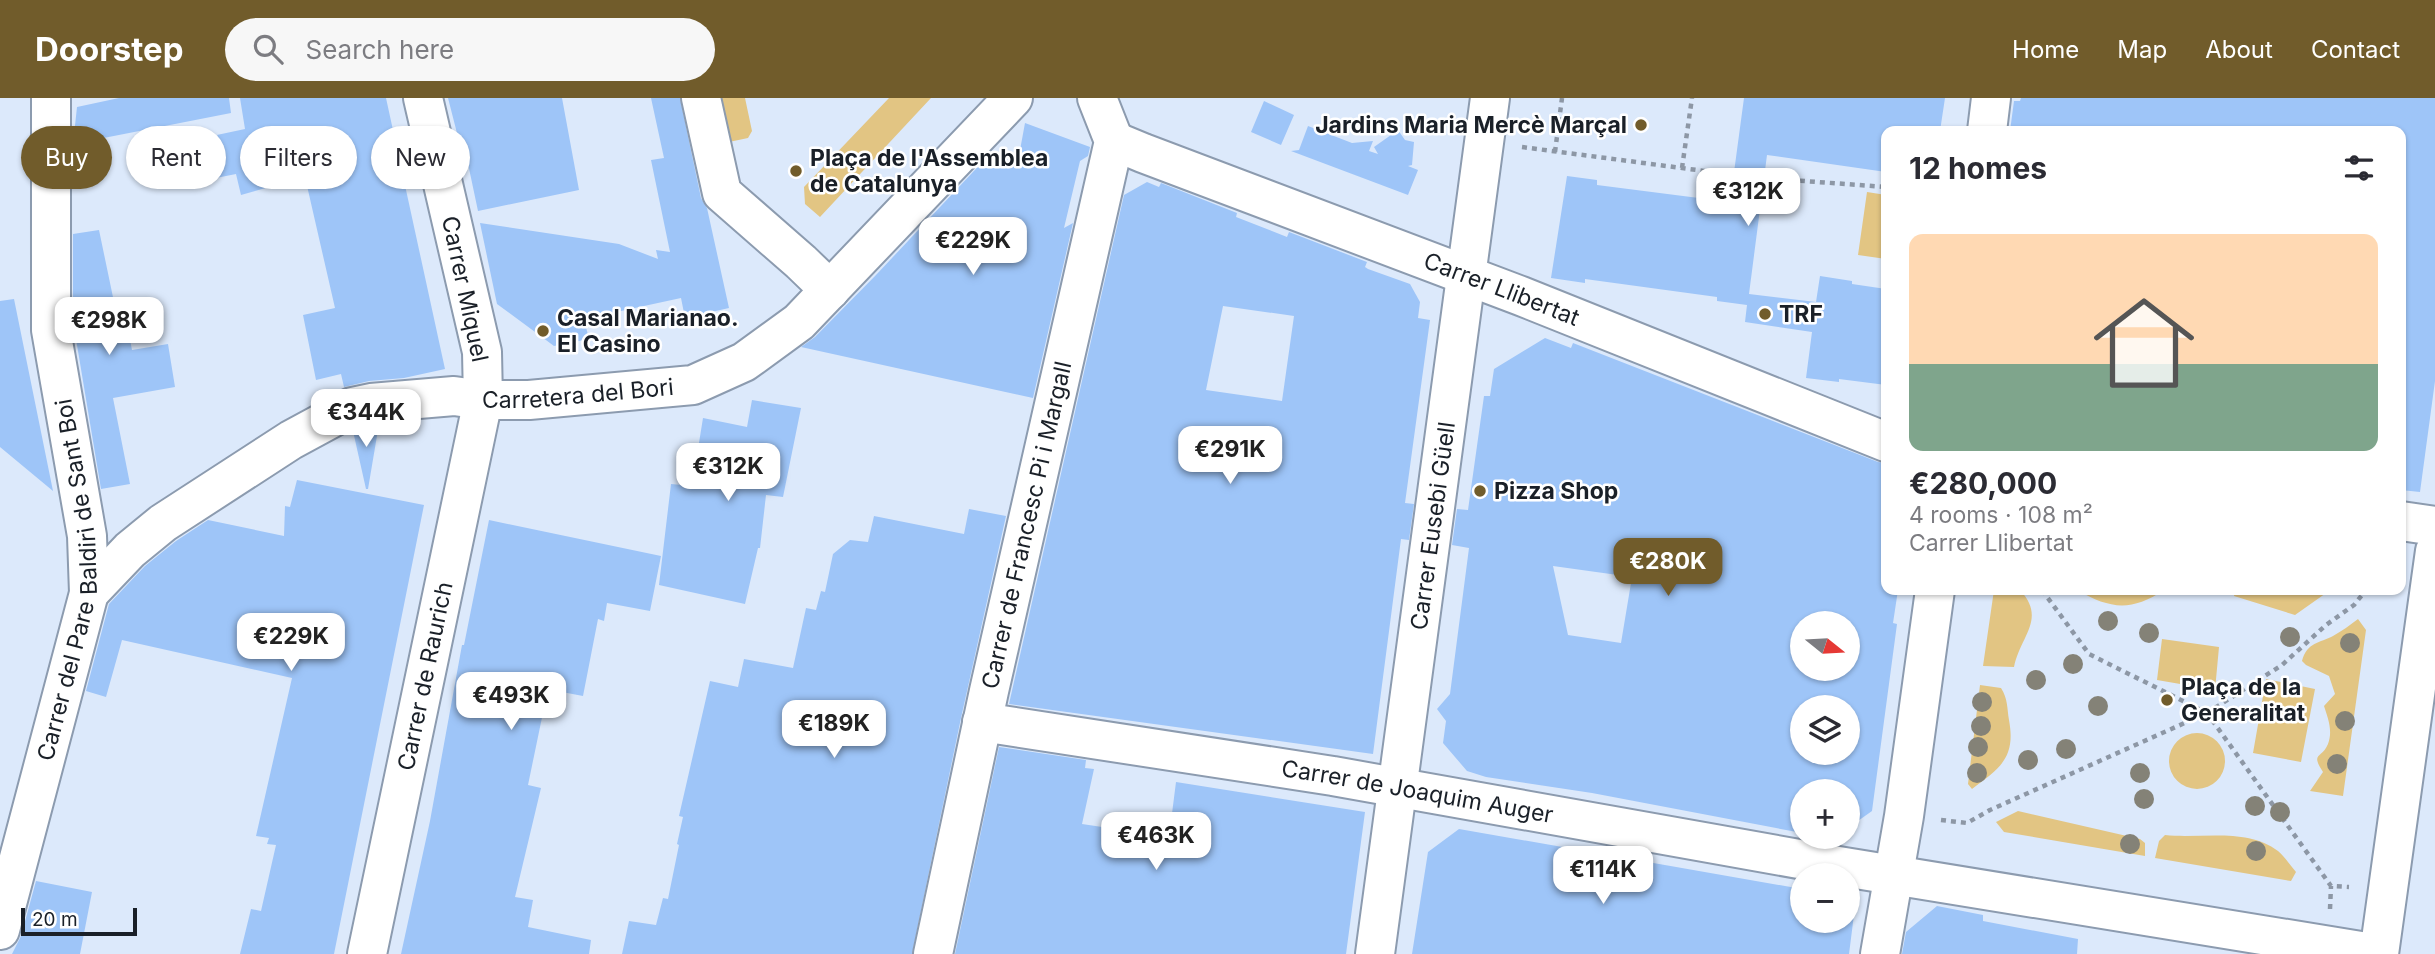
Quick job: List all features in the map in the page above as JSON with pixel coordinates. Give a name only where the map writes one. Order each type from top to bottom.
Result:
[{"type":"street","name":"Carrer del Pare Baldiri de Sant Boi","points":[[0,930],[89,593],[87,536],[51,331],[51,98]]},
{"type":"street","name":"Carrer Miquel","points":[[423,98],[482,352],[483,400]]},
{"type":"street","points":[[701,98],[722,193],[830,290]]},
{"type":"street","name":"Carretera del Bori","points":[[89,593],[130,550],[163,523],[222,484],[352,407],[454,396],[529,401],[693,386],[744,362],[799,322],[1013,98]]},
{"type":"street","points":[[1097,98],[1114,141]]},
{"type":"street","name":"Carrer Eusebi Güell","points":[[1375,954],[1490,98]]},
{"type":"street","points":[[1988,126],[1991,98]]},
{"type":"street","name":"Carrer Llibertat","points":[[1114,141],[1468,276],[1881,440]]},
{"type":"street","name":"Carrer de Francesc Pi i Margall","points":[[933,954],[982,722],[1114,141]]},
{"type":"street","name":"Carrer de Raurich","points":[[367,954],[483,400]]},
{"type":"street","points":[[2406,522],[2435,526]]},
{"type":"street","points":[[1894,875],[2379,954],[2435,551]]},
{"type":"street","points":[[1881,954],[1904,816],[1934,595]]},
{"type":"street","name":"Carrer de Joaquim Auger","points":[[982,722],[1396,787],[1894,875]]},
{"type":"path","points":[[1555,152],[1562,98]]},
{"type":"path","points":[[1682,167],[1692,98]]},
{"type":"path","points":[[1514,146],[1750,177],[1881,187]]},
{"type":"path","points":[[2046,595],[2089,654],[2207,713],[2331,886],[2362,888],[2386,899]]},
{"type":"path","points":[[1967,823],[1990,810],[2207,713],[2282,665],[2326,625],[2354,605],[2362,595]]},
{"type":"shaded area","points":[[713,98],[745,98],[752,131],[748,138],[729,142]]},
{"type":"shaded area","points":[[889,98],[931,98],[820,217],[805,204],[804,187]]},
{"type":"shaded area","points":[[1867,192],[1881,194],[1881,258],[1858,255]]},
{"type":"shaded area","points":[[1993,595],[2024,595],[2028,600],[2032,619],[2014,667],[1983,666]]},
{"type":"shaded area","points":[[2087,595],[2155,595],[2131,605],[2110,604]]},
{"type":"shaded area","points":[[2234,595],[2323,595],[2295,615]]},
{"type":"shaded area","points":[[2358,619],[2366,630],[2343,796],[2310,791],[2323,772],[2317,758],[2326,749],[2330,734],[2324,706],[2335,694],[2329,676],[2302,661],[2307,650],[2314,644],[2336,634]]},
{"type":"shaded area","points":[[2162,639],[2219,647],[2215,690],[2157,680]]},
{"type":"shaded area","points":[[2266,679],[2315,689],[2301,762],[2253,753]]},
{"type":"shaded area","points":[[1980,685],[2001,688],[2006,700],[2011,733],[2004,761],[1972,789],[1968,784]]},
{"type":"shaded area","points":[[2197,733],[2208,735],[2217,741],[2223,750],[2223,772],[2217,781],[2208,787],[2197,789],[2186,787],[2177,781],[2171,772],[2169,761],[2171,750],[2177,741],[2186,735]]},
{"type":"shaded area","points":[[2018,811],[2140,839],[2145,843],[2145,856],[2004,832],[1996,822]]},
{"type":"shaded area","points":[[2165,835],[2223,835],[2252,839],[2278,851],[2296,872],[2291,881],[2155,858],[2159,841]]},
{"type":"building","points":[[119,98],[229,98],[231,113],[165,126],[126,126],[126,134],[112,136],[112,126],[75,126],[77,107]]},
{"type":"building","points":[[240,98],[386,98],[392,126],[371,126],[371,189],[406,189],[445,369],[344,387],[341,374],[316,380],[303,315],[335,308],[308,189],[357,189],[357,126],[245,126]]},
{"type":"building","points":[[448,98],[562,98],[579,190],[478,211],[470,173],[470,126],[455,126]]},
{"type":"building","points":[[651,98],[680,98],[701,198],[707,208],[729,308],[685,318],[681,298],[584,319],[589,339],[554,346],[497,304],[480,223],[619,244],[658,259],[656,250],[670,252],[651,160],[664,158]]},
{"type":"building","points":[[1744,98],[1945,98],[1941,126],[1881,126],[1881,171],[1767,155],[1749,294],[1816,302],[1820,276],[1881,288],[1881,384],[1806,378],[1812,332],[1745,322],[1747,305],[1717,301],[1717,297],[1585,279],[1585,283],[1551,278],[1567,176],[1597,180],[1597,185],[1730,202]]},
{"type":"building","points":[[2021,98],[2435,98],[2435,381],[2420,492],[2406,491],[2406,126],[2011,126],[2014,101],[2020,101]]},
{"type":"building","points":[[1264,101],[1294,115],[1281,145],[1251,132]]},
{"type":"building","points":[[1025,123],[1090,147],[1088,156],[1080,161],[1064,228],[1073,223],[1033,398],[801,347],[815,337],[876,275],[989,155],[1018,161]]},
{"type":"building","points":[[1308,126],[1352,143],[1373,141],[1369,151],[1378,154],[1374,147],[1398,130],[1405,140],[1414,142],[1412,165],[1408,166],[1418,170],[1408,195],[1291,151],[1299,150]]},
{"type":"building","points":[[240,130],[240,189],[262,189],[241,195],[236,174],[226,176],[226,133]]},
{"type":"building","points":[[1147,182],[1159,187],[1161,183],[1237,213],[1236,217],[1287,237],[1289,232],[1367,262],[1365,267],[1368,269],[1410,284],[1420,302],[1418,318],[1430,320],[1405,503],[1414,504],[1409,540],[1401,539],[1373,754],[1009,704],[1124,195]],"holes":[[[1223,306],[1294,316],[1282,401],[1206,390]]]},
{"type":"building","points":[[99,230],[119,326],[127,324],[132,350],[168,344],[175,387],[113,398],[130,484],[101,489],[73,321],[73,234]]},
{"type":"building","points":[[14,299],[53,491],[0,447],[0,301]]},
{"type":"building","points":[[1545,338],[1571,348],[1573,343],[1881,462],[1881,595],[1897,595],[1893,623],[1897,624],[1872,811],[1860,820],[1860,779],[1790,779],[1790,831],[1592,793],[1486,777],[1467,771],[1443,743],[1446,721],[1437,709],[1450,694],[1469,548],[1452,545],[1457,509],[1468,510],[1484,396],[1490,396],[1494,369]],"holes":[[[1553,566],[1632,577],[1621,643],[1568,635]]]},
{"type":"building","points":[[752,400],[801,408],[783,497],[766,495],[760,548],[745,604],[659,585],[671,484],[692,486],[703,418],[747,427]]},
{"type":"building","points":[[379,424],[368,489],[366,489],[353,431]]},
{"type":"building","points":[[297,480],[424,505],[334,954],[240,954],[251,909],[261,911],[276,845],[267,844],[269,838],[256,836],[292,678],[122,640],[106,697],[86,691],[109,604],[145,566],[208,520],[284,536],[285,506],[290,507]]},
{"type":"building","points":[[969,509],[1006,516],[912,954],[622,954],[629,921],[656,925],[663,898],[668,899],[683,817],[679,816],[710,681],[738,687],[744,659],[793,668],[806,608],[816,610],[821,591],[825,592],[833,554],[850,540],[868,542],[874,516],[964,534]]},
{"type":"building","points":[[489,520],[661,556],[650,611],[607,603],[604,621],[598,619],[583,696],[562,692],[559,706],[545,703],[528,785],[541,788],[515,897],[533,900],[528,927],[591,940],[589,954],[401,954]]},
{"type":"building","points":[[999,747],[1086,760],[1085,768],[1094,769],[1082,824],[1169,837],[1176,782],[1365,812],[1346,954],[955,954]]},
{"type":"building","points":[[1459,829],[1790,887],[1790,933],[1852,933],[1849,954],[1412,954],[1428,852]]},
{"type":"building","points":[[36,881],[92,892],[80,954],[12,954],[21,936]]},
{"type":"building","points":[[1937,906],[1983,915],[1983,921],[2078,939],[2077,954],[1902,954],[1906,932]]},
{"type":"place","name":"Jardins Maria Mercè Marçal","points":[[1641,125]]},
{"type":"place","name":"Plaça de l'Assemblea de Catalunya","points":[[796,171]]},
{"type":"place","name":"TRF","points":[[1765,314]]},
{"type":"place","name":"Casal Marianao. El Casino","points":[[543,331]]},
{"type":"place","name":"Pizza Shop","points":[[1480,491]]},
{"type":"place","name":"Plaça de la Generalitat","points":[[2167,700]]}]
